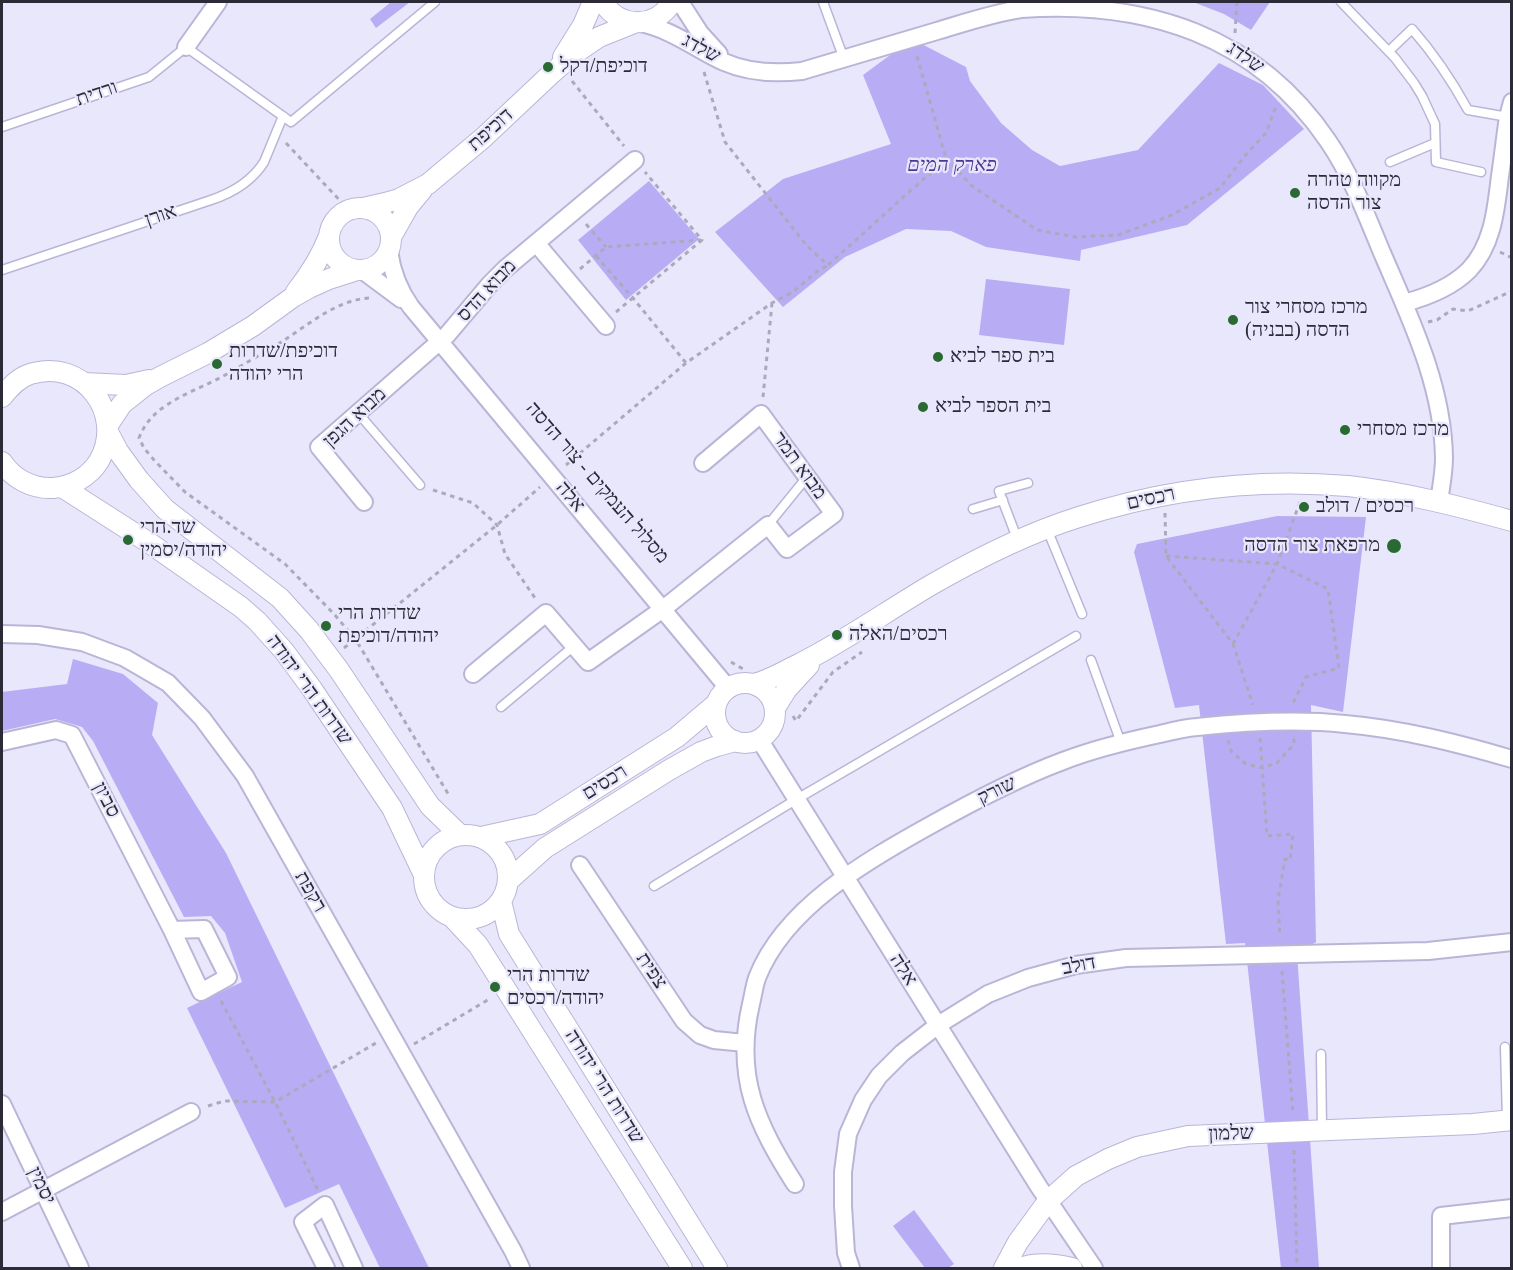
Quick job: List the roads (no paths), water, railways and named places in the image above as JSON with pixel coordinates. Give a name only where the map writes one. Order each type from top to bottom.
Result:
[{"type":"street","points":[[186,47],[218,2]]},
{"type":"street","name":"דוכיפת","points":[[555,70],[578,34],[593,2]]},
{"type":"street","points":[[603,2],[617,17],[637,23]]},
{"type":"street","name":"דוכיפת","points":[[390,244],[408,207],[428,184],[483,138],[555,70],[599,37],[657,18],[672,2]]},
{"type":"street","name":"שלדג","points":[[680,2],[699,33],[720,55],[747,69],[763,73]]},
{"type":"street","name":"שלדג","points":[[637,23],[655,26],[734,66],[763,73],[802,71],[976,20],[1019,9],[1063,4],[1106,5],[1149,13],[1190,26],[1234,49],[1266,71],[1299,103],[1329,142],[1354,188],[1414,326],[1431,377],[1441,425],[1444,459],[1439,502]]},
{"type":"street","points":[[1404,303],[1417,300],[1450,285],[1478,258],[1494,218],[1508,147],[1510,110]]},
{"type":"street","name":"מבוא הדס","points":[[440,341],[496,278],[635,160]]},
{"type":"street","name":"דוכיפת","points":[[356,209],[399,199],[428,184]]},
{"type":"street","points":[[2,462],[8,479],[29,485],[46,488],[62,487],[80,480],[94,467],[104,451],[108,429],[122,404],[136,392],[253,326],[293,297],[329,279],[372,268],[380,263],[390,244],[387,223],[381,215],[372,210],[356,209],[340,215],[333,222],[324,250],[315,266],[293,297]]},
{"type":"street","points":[[329,236],[331,250],[336,259],[344,265],[360,270]]},
{"type":"street","name":"מבוא הדס","points":[[536,243],[605,324]]},
{"type":"street","name":"אלה","points":[[390,244],[393,275],[411,307],[728,688]]},
{"type":"street","name":"אלה","points":[[360,270],[391,290],[411,307]]},
{"type":"street","name":"מבוא הגפן","points":[[364,501],[319,447],[440,341]]},
{"type":"street","points":[[2,397],[13,384],[29,375],[48,371],[67,374],[84,383],[108,385],[126,385],[160,377]]},
{"type":"street","name":"שדרות הרי יהודה","points":[[84,383],[96,394],[104,409],[108,429],[118,451],[139,480],[165,509],[280,598],[309,630],[345,679],[430,806],[460,835]]},
{"type":"street","name":"מבוא תמר","points":[[703,463],[761,414],[834,514],[787,549],[768,525]]},
{"type":"street","name":"רכסים","points":[[759,683],[822,652],[932,585],[1006,546],[1079,517],[1149,498],[1218,487],[1284,483],[1348,486],[1410,495],[1510,518]]},
{"type":"street","name":"שדרות הרי יהודה","points":[[62,487],[151,544],[257,621],[284,651],[312,689],[392,808],[423,873]]},
{"type":"street","points":[[473,674],[546,614],[588,662],[663,609],[768,525]]},
{"type":"street","name":"רקפת","points":[[2,634],[38,635],[82,642],[125,658],[168,683],[202,718],[245,776],[513,1251],[521,1269]]},
{"type":"street","name":"רכסים","points":[[777,703],[796,677],[822,652]]},
{"type":"street","points":[[743,683],[759,683],[777,703],[771,728],[755,741],[745,743],[735,741],[719,728],[715,714],[716,704],[728,688],[743,683]]},
{"type":"street","name":"רכסים","points":[[481,837],[540,824],[677,737],[716,704]]},
{"type":"street","name":"שורק","points":[[795,1184],[774,1152],[749,1090],[745,1059],[746,1025],[757,979],[774,945],[814,902],[845,877],[897,843],[1004,787],[1063,761],[1121,743],[1193,727],[1293,721],[1346,724],[1413,734],[1512,759]]},
{"type":"street","name":"סביון","points":[[2,742],[56,730],[72,735],[172,930],[201,992],[228,977],[204,929],[172,930]]},
{"type":"street","name":"אלה","points":[[759,739],[1048,1201],[1094,1269]]},
{"type":"street","name":"רכסים","points":[[508,881],[545,848],[669,770],[701,752],[735,741]]},
{"type":"street","points":[[460,835],[481,837],[499,850],[505,860],[508,870],[506,892],[494,910],[484,916],[463,920],[452,917],[434,905],[428,896],[423,873],[426,862],[431,852],[449,838],[460,835]]},
{"type":"street","name":"צפית","points":[[580,865],[684,1021],[700,1035],[714,1040],[745,1043]]},
{"type":"street","name":"שדרות הרי יהודה","points":[[501,902],[509,934],[717,1269]]},
{"type":"street","name":"שדרות הרי יהודה","points":[[452,917],[478,945],[682,1269]]},
{"type":"street","name":"דולב","points":[[851,1269],[846,1252],[843,1172],[848,1134],[863,1100],[879,1076],[902,1053],[938,1025],[988,994],[1028,978],[1076,965],[1126,958],[1428,951],[1512,942]]},
{"type":"street","name":"יסמין","points":[[2,1104],[80,1269]]},
{"type":"street","points":[[2,1212],[191,1112]]},
{"type":"street","name":"שלמון","points":[[1004,1269],[1018,1242],[1048,1201],[1076,1176],[1137,1147],[1188,1136],[1473,1124],[1509,1120]]},
{"type":"street","points":[[325,1205],[352,1265],[328,1269],[303,1222],[325,1205]]},
{"type":"street","points":[[1441,1269],[1441,1216],[1512,1208]]},
{"type":"street","points":[[1020,1269],[1054,1263],[1072,1269]]},
{"type":"lane","points":[[186,47],[291,122],[435,2]]},
{"type":"lane","points":[[824,2],[844,58]]},
{"type":"lane","points":[[1341,2],[1389,51],[1414,82],[1435,124],[1436,162],[1481,172]]},
{"type":"lane","points":[[1389,51],[1412,29],[1442,67],[1468,110],[1510,110]]},
{"type":"lane","name":"ורדית","points":[[2,127],[149,76],[186,47]]},
{"type":"lane","name":"אורן","points":[[2,270],[228,193],[249,179],[260,168],[283,116]]},
{"type":"lane","points":[[1390,162],[1436,143]]},
{"type":"lane","points":[[358,412],[420,485]]},
{"type":"lane","points":[[768,525],[807,477]]},
{"type":"lane","points":[[1018,541],[999,491],[1028,483]]},
{"type":"lane","points":[[973,509],[1003,500]]},
{"type":"lane","points":[[1047,529],[1082,614]]},
{"type":"lane","points":[[654,886],[796,799],[1076,636]]},
{"type":"lane","points":[[501,707],[574,646]]},
{"type":"lane","points":[[1090,660],[1121,743]]},
{"type":"lane","points":[[1505,1047],[1509,1120]]},
{"type":"lane","points":[[1321,1054],[1322,1130]]},
{"type":"place","name":"דוכיפת/דקל","points":[[548,67]]},
{"type":"place","name":"מקווה טהרה צור הדסה","points":[[1295,193]]},
{"type":"place","name":"מרכז מסחרי צור הדסה (בבניה)","points":[[1233,320]]},
{"type":"place","name":"בית ספר לביא","points":[[938,357]]},
{"type":"place","name":"דוכיפת/שדרות הרי יהודה","points":[[217,364]]},
{"type":"place","name":"בית הספר לביא","points":[[923,407]]},
{"type":"place","name":"מרכז מסחרי","points":[[1345,430]]},
{"type":"place","name":"רכסים / דולב","points":[[1304,507]]},
{"type":"place","name":"שד.הרי יהודה/יסמין","points":[[128,540]]},
{"type":"place","name":"מרפאת צור הדסה","points":[[1394,546]]},
{"type":"place","name":"שדרות הרי יהודה/דוכיפת","points":[[326,626]]},
{"type":"place","name":"רכסים/האלה","points":[[837,635]]},
{"type":"place","name":"שדרות הרי יהודה/רכסים","points":[[495,987]]},
{"type":"park label","name":"פארק המים","points":[[952,166]]}]
